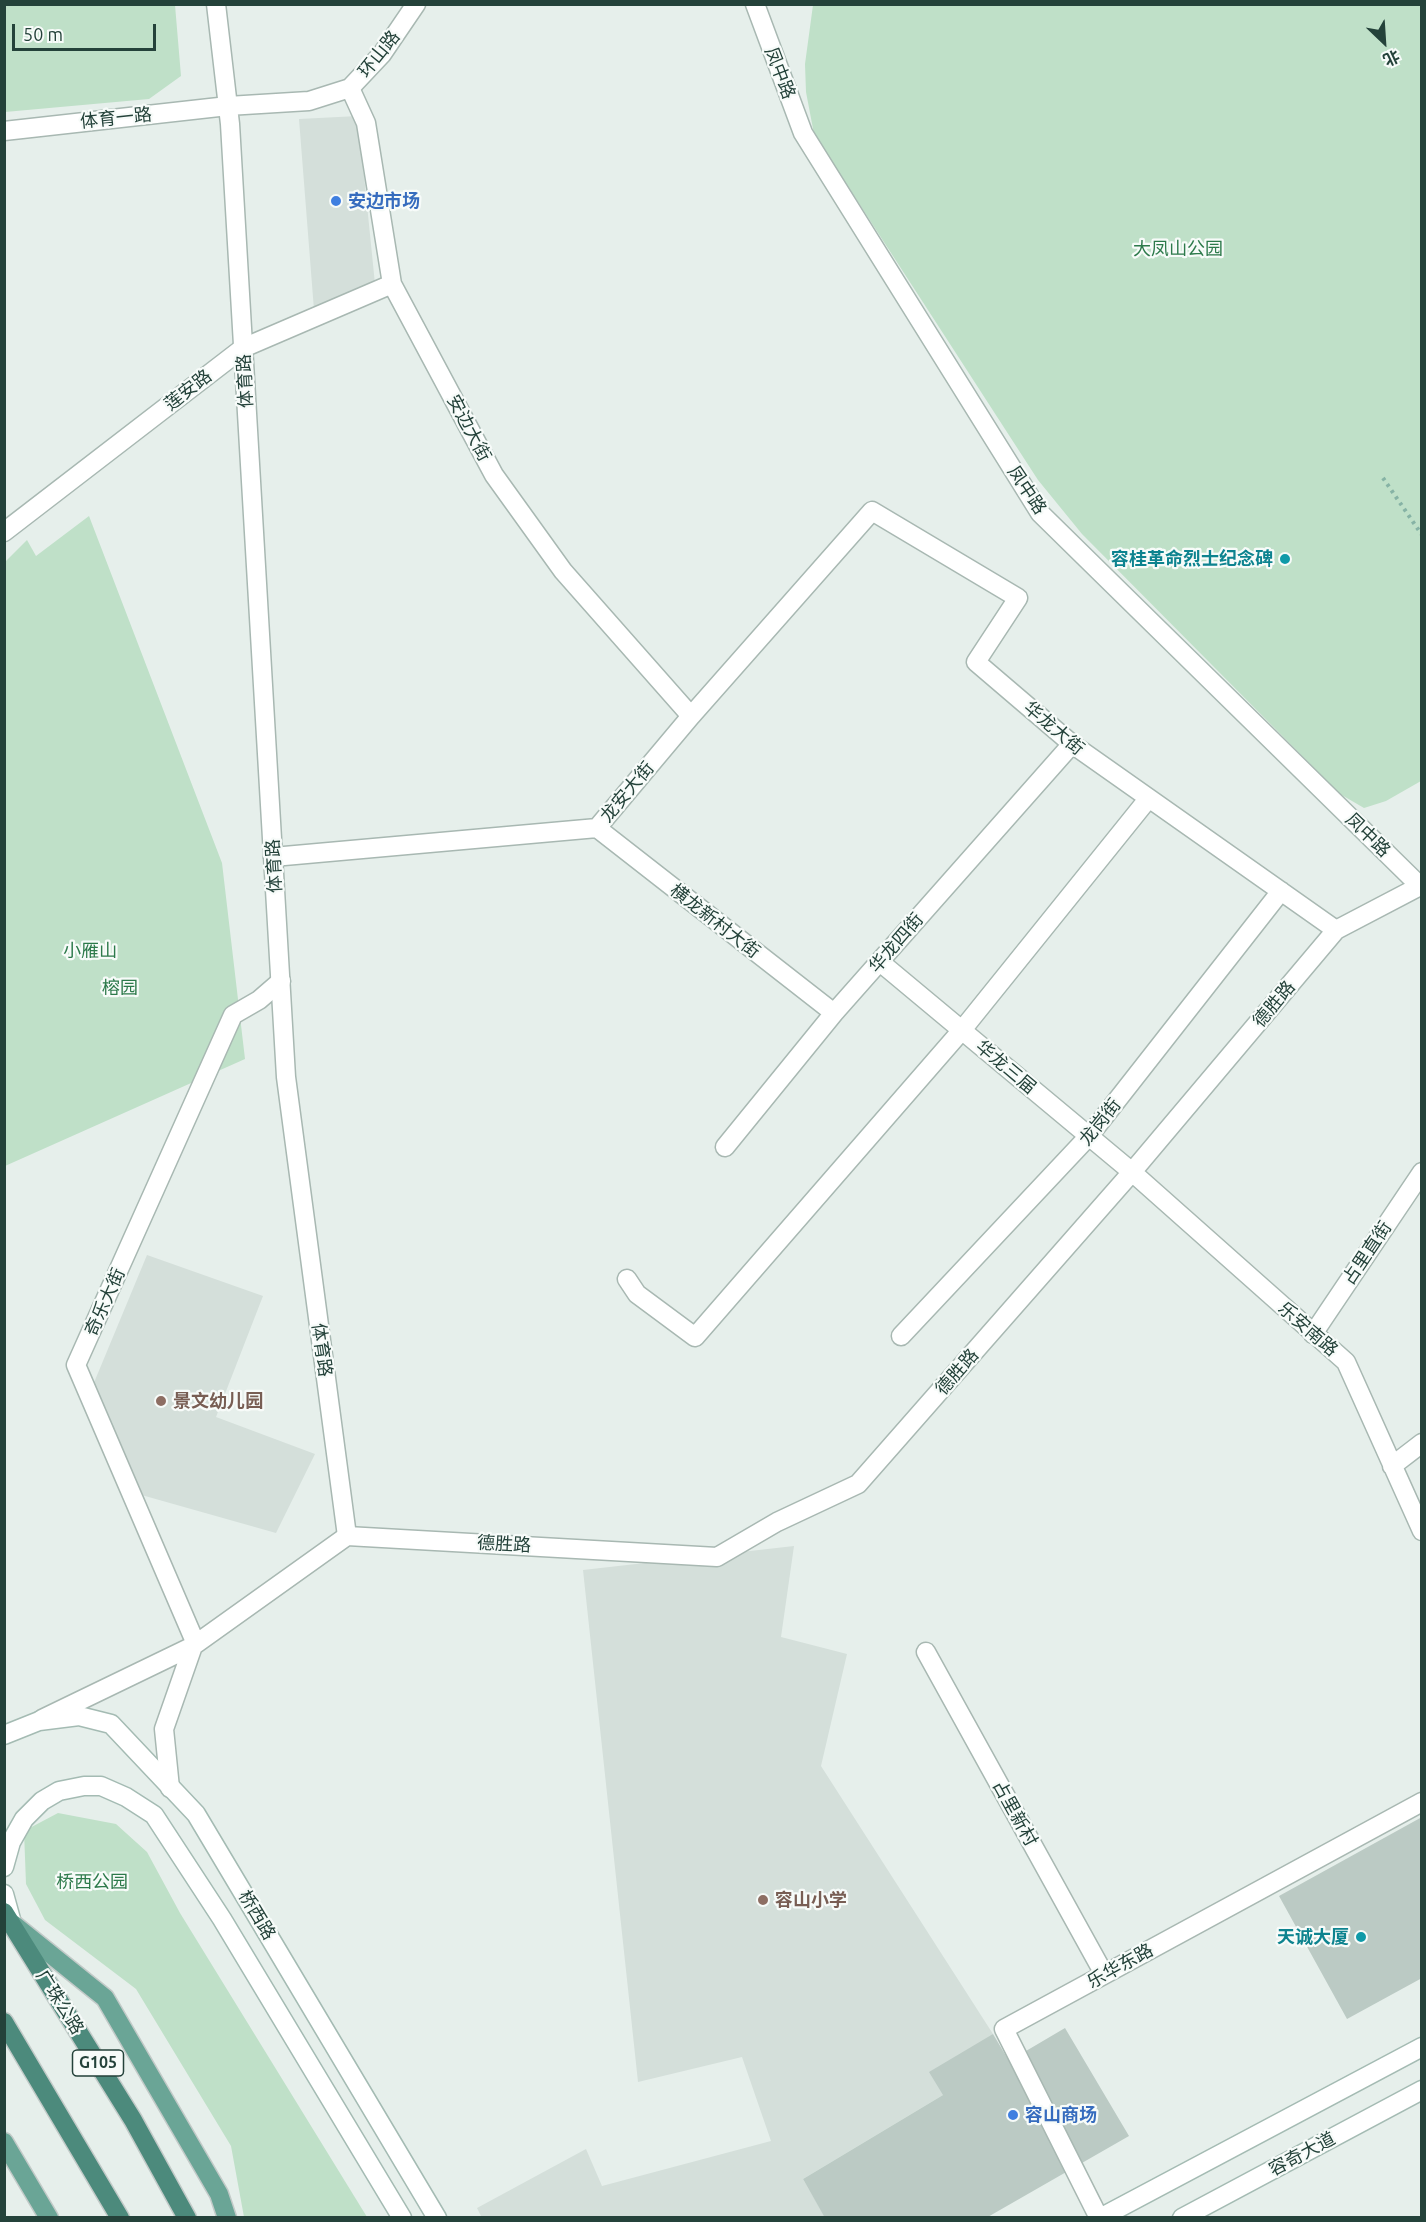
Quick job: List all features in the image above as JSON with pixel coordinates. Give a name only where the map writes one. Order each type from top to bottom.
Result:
[{"type":"highway","name":"广珠公路","points":[[8,1917],[133,2120],[187,2217]]},
{"type":"highway","points":[[4,2022],[120,2217]]},
{"type":"main road","points":[[8,1917],[105,1998],[219,2194],[227,2217]]},
{"type":"main road","points":[[4,2142],[49,2217]]},
{"type":"street","name":"体育路","points":[[216,4],[228,106],[273,857],[295,1155],[347,1536]]},
{"type":"street","name":"环山路","points":[[228,106],[309,101],[350,88],[382,54],[416,4]]},
{"type":"street","name":"凤中路","points":[[755,4],[803,133],[1040,513],[1421,886]]},
{"type":"street","name":"安边大街","points":[[350,88],[366,123],[392,284],[494,476],[563,571],[691,716]]},
{"type":"street","name":"体育一路","points":[[4,130],[228,106]]},
{"type":"street","name":"莲安路","points":[[4,532],[243,348],[392,284]]},
{"type":"street","name":"龙安大街","points":[[273,857],[597,828],[691,716],[872,511]]},
{"type":"street","name":"华龙大街","points":[[872,511],[1018,598],[976,662],[1072,744],[1336,930]]},
{"type":"street","name":"华龙四街","points":[[724,1147],[834,1013],[1072,744]]},
{"type":"street","points":[[627,1279],[637,1294],[694,1337],[962,1030],[1148,799]]},
{"type":"street","name":"横龙新村大街","points":[[597,828],[834,1013]]},
{"type":"street","name":"德胜路","points":[[347,1536],[717,1557],[777,1522],[858,1484],[1132,1172],[1336,930],[1421,886]]},
{"type":"street","name":"龙岗街","points":[[901,1336],[1089,1136],[1281,891]]},
{"type":"street","name":"华龙三届","points":[[880,962],[1132,1172]]},
{"type":"street","name":"奇乐大街","points":[[194,1645],[76,1365],[233,1015],[259,1000],[281,981]]},
{"type":"street","name":"乐安南路","points":[[1132,1172],[1346,1362],[1422,1531]]},
{"type":"street","name":"占里直街","points":[[1312,1334],[1422,1172]]},
{"type":"street","points":[[1392,1466],[1422,1443]]},
{"type":"street","points":[[39,1721],[194,1645],[347,1536]]},
{"type":"street","points":[[170,1788],[164,1729],[194,1645]]},
{"type":"street","name":"占里新村","points":[[926,1652],[1104,1974]]},
{"type":"street","name":"桥西路","points":[[4,1735],[39,1721],[79,1716],[111,1724],[196,1814],[437,2217]]},
{"type":"street","name":"桥西路","points":[[4,1867],[11,1842],[24,1819],[42,1801],[58,1791],[84,1786],[101,1786],[126,1797],[154,1815],[222,1918],[402,2217]]},
{"type":"street","name":"乐华东路","points":[[1100,2217],[1004,2029],[1422,1802]]},
{"type":"street","points":[[4,1894],[8,1917]]},
{"type":"street","points":[[1100,2217],[1422,2047]]},
{"type":"street","name":"容奇大道","points":[[1182,2217],[1422,2090]]},
{"type":"path","points":[[1383,478],[1422,535]]},
{"type":"shaded area","name":"安边市场","points":[[358,116],[375,284],[314,310],[299,119]]},
{"type":"shaded area","name":"景文幼儿园","points":[[147,1255],[263,1296],[216,1417],[315,1454],[276,1533],[138,1494],[93,1385]]},
{"type":"shaded area","name":"容山小学","points":[[794,1546],[781,1637],[847,1654],[821,1766],[993,2034],[943,2095],[803,2179],[825,2217],[482,2218],[477,2208],[586,2149],[602,2186],[771,2141],[742,2057],[638,2082],[583,1570]]},
{"type":"green space","points":[[5,4],[175,5],[181,76],[149,99],[5,112]]},
{"type":"green space","name":"大凤山公园","points":[[813,5],[1421,5],[1421,781],[1386,801],[1364,808],[1340,794],[1082,534],[1038,480],[814,134],[806,92],[805,64]]},
{"type":"green space","name":"小雁山","points":[[89,516],[222,863],[245,1059],[5,1166],[5,562],[27,540],[36,556]]},
{"type":"green space","name":"桥西公园","points":[[58,1813],[116,1824],[147,1852],[180,1913],[367,2217],[244,2217],[231,2146],[136,1989],[45,1920],[26,1884],[24,1831]]},
{"type":"building","name":"天诚大厦","points":[[1422,1817],[1422,1978],[1347,2019],[1279,1896]]},
{"type":"building","name":"容山商场","points":[[1065,2028],[1129,2136],[986,2218],[825,2218],[803,2179],[943,2095],[929,2072],[993,2034],[1009,2061]]},
{"type":"place","name":"安边市场","points":[[336,201]]},
{"type":"place","name":"容桂革命烈士纪念碑","points":[[1285,559]]},
{"type":"place","name":"景文幼儿园","points":[[161,1401]]},
{"type":"place","name":"容山小学","points":[[763,1900]]},
{"type":"place","name":"天诚大厦","points":[[1361,1937]]},
{"type":"place","name":"容山商场","points":[[1013,2115]]},
{"type":"park label","name":"榕园","points":[[120,988]]}]
